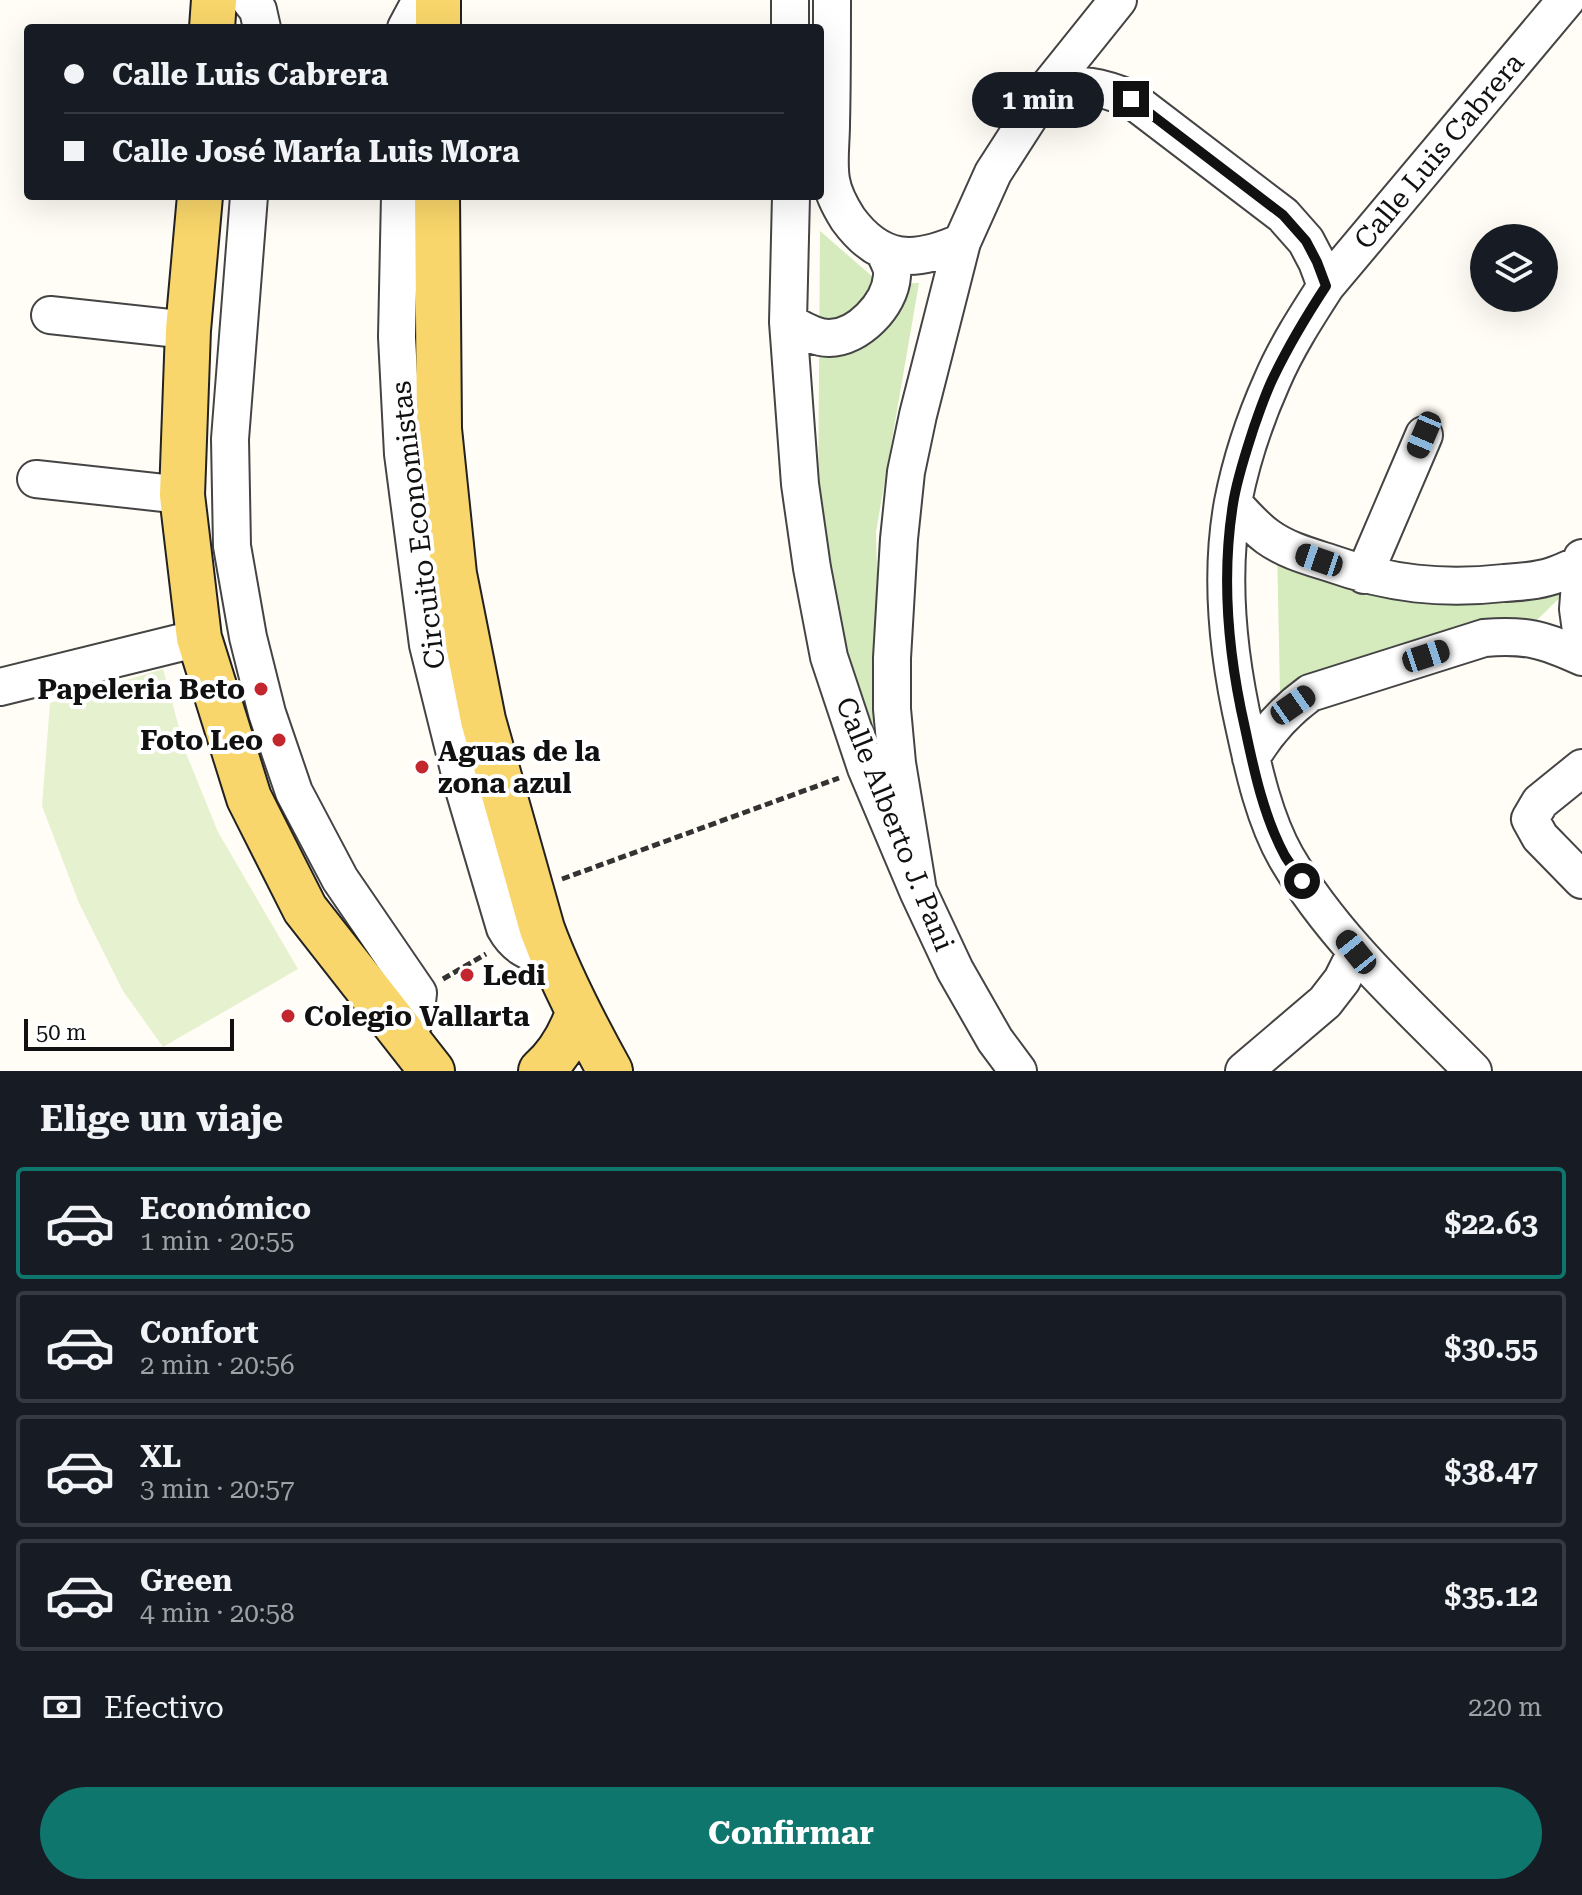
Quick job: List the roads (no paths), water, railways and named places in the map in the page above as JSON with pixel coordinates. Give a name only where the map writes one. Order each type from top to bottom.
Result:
[{"type":"main road","points":[[212,24],[214,0]]},
{"type":"main road","points":[[438,0],[438,24]]},
{"type":"main road","points":[[200,200],[188,330],[182,495],[199,638],[249,798],[305,909],[418,1055]]},
{"type":"main road","name":"Circuito Economistas","points":[[437,200],[439,429],[454,574],[483,720],[542,929],[578,1013],[610,1071]]},
{"type":"main road","points":[[541,1071],[560,1050],[578,1013]]},
{"type":"street","points":[[250,0],[258,10],[261,24]]},
{"type":"street","points":[[408,24],[421,0]]},
{"type":"street","points":[[790,0],[790,24]]},
{"type":"street","points":[[832,0],[831,180],[841,209],[858,232],[885,253],[925,256],[962,242]]},
{"type":"street","points":[[918,891],[897,763],[892,671],[894,600],[906,472],[918,415],[962,242],[993,173],[1049,86],[1118,0]]},
{"type":"street","name":"Calle Luis Cabrera","points":[[1473,1071],[1356,952],[1320,907],[1285,855],[1265,808],[1237,693],[1228,626],[1227,564],[1233,503],[1245,456],[1273,378],[1300,326],[1326,286],[1566,0]]},
{"type":"street","points":[[1049,86],[1095,86],[1131,99],[1283,215],[1306,241],[1326,286]]},
{"type":"street","points":[[249,200],[230,439],[232,546],[248,637],[267,713],[294,792],[340,879],[418,993],[415,1020],[418,1055]]},
{"type":"street","name":"Circuito Economistas","points":[[400,200],[397,337],[403,454],[428,645],[467,800],[505,928],[511,940],[524,949],[554,961]]},
{"type":"street","name":"Calle Alberto J. Pani","points":[[791,200],[788,322],[800,484],[829,657],[866,768],[918,891],[955,970],[995,1040],[1018,1071]]},
{"type":"street","points":[[788,322],[827,338],[846,335],[863,324],[880,306],[889,290],[892,274],[885,253]]},
{"type":"street","points":[[50,315],[188,330]]},
{"type":"street","points":[[1364,575],[1424,435]]},
{"type":"street","points":[[36,479],[182,495]]},
{"type":"street","points":[[1233,503],[1270,539],[1296,552],[1364,575],[1404,583],[1441,587],[1478,586],[1553,576],[1581,561]]},
{"type":"street","points":[[1581,561],[1578,609],[1582,638]]},
{"type":"street","points":[[1251,758],[1279,719],[1310,693],[1484,638],[1527,637],[1553,643],[1582,657]]},
{"type":"street","points":[[0,687],[199,638]]},
{"type":"street","points":[[1582,768],[1540,802],[1530,819],[1540,837],[1582,880]]},
{"type":"street","points":[[1244,1071],[1325,1002],[1342,980],[1356,952]]},
{"type":"place","name":"Papeleria Beto","points":[[261,689]]},
{"type":"place","name":"Foto Leo","points":[[279,740]]},
{"type":"place","name":"Aguas de la zona azul","points":[[422,767]]},
{"type":"place","name":"Ledi","points":[[467,975]]},
{"type":"place","name":"Colegio Vallarta","points":[[288,1016]]}]
